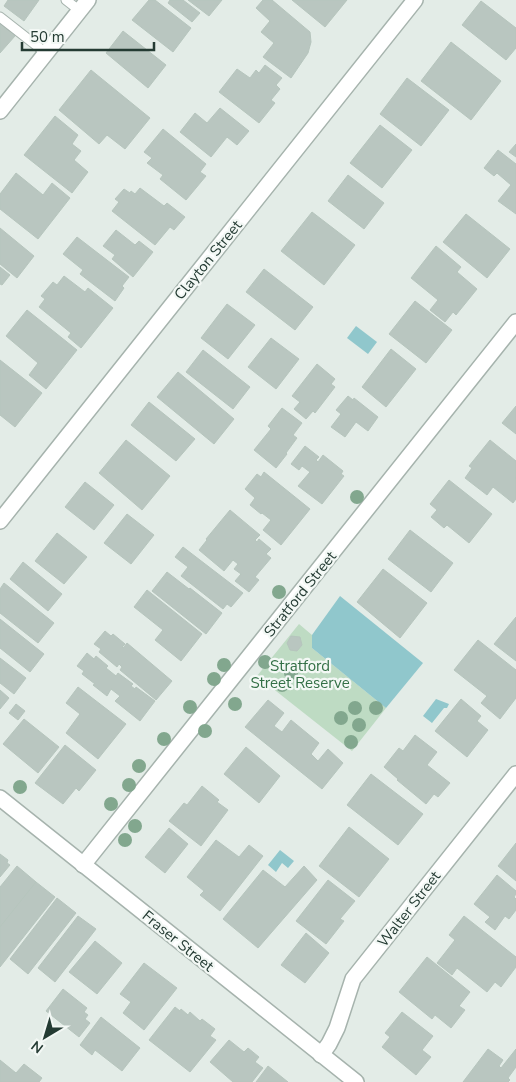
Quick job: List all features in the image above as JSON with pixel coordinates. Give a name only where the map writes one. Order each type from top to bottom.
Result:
[{"type":"street","name":"Clayton Street","points":[[0,521],[415,0]]},
{"type":"street","points":[[0,111],[84,5]]},
{"type":"street","name":"Stratford Street","points":[[83,865],[516,322]]},
{"type":"street","name":"Walter Street","points":[[321,1055],[338,1028],[353,979],[516,774]]},
{"type":"street","name":"Fraser Street","points":[[0,798],[354,1082]]},
{"type":"lane","points":[[66,0],[84,5]]},
{"type":"lane","points":[[0,17],[46,53]]},
{"type":"green space","name":"Stratford Street Reserve","points":[[299,624],[312,635],[312,648],[386,708],[352,751],[257,676]]},
{"type":"water","points":[[356,326],[377,342],[368,354],[347,338]]},
{"type":"water","points":[[340,596],[423,663],[386,708],[312,648],[312,635]]},
{"type":"water","points":[[436,699],[449,704],[432,723],[423,716]]},
{"type":"water","points":[[280,850],[294,861],[288,868],[282,863],[276,872],[268,865]]},
{"type":"building","points":[[8,0],[39,0],[24,21],[4,6]]},
{"type":"building","points":[[149,0],[155,0],[191,28],[173,52],[132,20]]},
{"type":"building","points":[[170,0],[183,0],[200,13],[192,22],[168,3]]},
{"type":"building","points":[[188,0],[222,0],[209,16]]},
{"type":"building","points":[[263,0],[272,0],[310,32],[311,42],[308,53],[291,78],[263,57],[274,43],[261,32],[270,21],[256,8]]},
{"type":"building","points":[[292,0],[347,0],[325,27]]},
{"type":"building","points":[[481,1],[516,28],[516,48],[506,60],[462,25]]},
{"type":"building","points":[[0,23],[15,36],[0,53]]},
{"type":"building","points":[[123,31],[166,65],[148,88],[106,53]]},
{"type":"building","points":[[451,42],[501,81],[471,120],[421,81]]},
{"type":"building","points":[[265,65],[282,78],[276,85],[280,89],[271,100],[275,103],[259,123],[219,92],[237,69],[250,78],[256,70],[259,73]]},
{"type":"building","points":[[91,70],[150,118],[125,149],[107,135],[99,144],[59,110]]},
{"type":"building","points":[[407,78],[449,110],[421,146],[380,114]]},
{"type":"building","points":[[220,108],[249,131],[237,145],[227,137],[211,157],[180,132],[195,113],[207,123]]},
{"type":"building","points":[[55,116],[78,135],[72,144],[81,151],[74,160],[88,172],[72,193],[24,155]]},
{"type":"building","points":[[380,125],[412,150],[382,188],[350,163]]},
{"type":"building","points":[[163,129],[206,164],[200,172],[206,176],[186,200],[160,179],[163,175],[147,163],[152,158],[144,152]]},
{"type":"building","points":[[516,144],[516,157],[509,152]]},
{"type":"building","points":[[498,150],[516,164],[516,214],[498,201],[511,185],[497,173],[494,176],[484,168]]},
{"type":"building","points":[[16,173],[43,195],[52,183],[70,198],[38,239],[0,209],[0,194]]},
{"type":"building","points":[[348,175],[384,203],[364,229],[328,201]]},
{"type":"building","points":[[140,188],[164,206],[167,203],[185,217],[174,230],[170,227],[155,245],[112,211],[119,202],[115,199],[124,189],[135,194]]},
{"type":"building","points":[[312,212],[355,245],[324,285],[281,251]]},
{"type":"building","points":[[466,214],[510,249],[487,278],[443,242]]},
{"type":"building","points":[[0,228],[34,256],[17,278],[0,264]]},
{"type":"building","points":[[116,230],[135,245],[139,241],[153,252],[133,277],[112,259],[115,255],[103,246]]},
{"type":"building","points":[[77,237],[129,277],[122,286],[124,288],[115,301],[80,274],[83,270],[63,254]]},
{"type":"building","points":[[436,246],[461,267],[457,272],[477,289],[456,315],[453,312],[445,322],[430,310],[438,300],[411,278]]},
{"type":"building","points":[[0,267],[10,275],[2,285],[0,284]]},
{"type":"building","points":[[264,269],[313,307],[295,330],[246,292]]},
{"type":"building","points":[[64,276],[85,292],[88,288],[113,308],[81,348],[68,337],[71,333],[39,307],[45,299],[41,296],[53,282],[57,285]]},
{"type":"building","points":[[415,301],[452,330],[426,363],[389,334]]},
{"type":"building","points":[[227,304],[255,325],[228,359],[201,338]]},
{"type":"building","points":[[27,310],[77,350],[46,389],[29,375],[38,363],[6,336]]},
{"type":"building","points":[[271,338],[299,359],[276,389],[248,367]]},
{"type":"building","points":[[391,349],[416,369],[386,407],[362,387]]},
{"type":"building","points":[[203,350],[250,387],[233,409],[186,372]]},
{"type":"building","points":[[0,360],[42,393],[15,427],[0,415]]},
{"type":"building","points":[[317,364],[335,379],[331,384],[335,387],[315,413],[313,411],[306,419],[294,409],[300,402],[292,396]]},
{"type":"building","points":[[178,372],[234,419],[214,444],[157,397]]},
{"type":"building","points":[[348,396],[353,400],[354,398],[378,417],[368,431],[356,422],[345,437],[331,427],[341,414],[336,410]]},
{"type":"building","points":[[149,402],[195,439],[176,461],[131,425]]},
{"type":"building","points":[[516,406],[516,434],[502,423]]},
{"type":"building","points":[[282,408],[302,423],[293,435],[297,438],[276,468],[254,450],[271,429],[268,426]]},
{"type":"building","points":[[126,440],[170,476],[142,510],[99,473]]},
{"type":"building","points":[[490,440],[516,461],[516,499],[513,503],[493,487],[487,495],[465,478],[472,468],[469,466]]},
{"type":"building","points":[[305,446],[319,457],[316,460],[318,462],[323,455],[343,471],[341,474],[344,476],[322,504],[298,486],[310,472],[302,466],[299,470],[291,464]]},
{"type":"building","points":[[264,472],[310,509],[281,545],[263,530],[271,520],[250,505],[255,498],[245,489],[257,474],[261,477]]},
{"type":"building","points":[[449,480],[492,514],[469,543],[447,525],[444,528],[431,517],[437,510],[430,504]]},
{"type":"building","points":[[85,482],[114,505],[94,530],[65,507]]},
{"type":"building","points":[[230,510],[260,535],[255,540],[257,542],[259,539],[271,549],[266,554],[271,558],[255,577],[259,580],[249,592],[235,581],[241,574],[234,569],[238,564],[233,560],[224,571],[199,550]]},
{"type":"building","points":[[127,514],[154,535],[131,564],[104,543]]},
{"type":"building","points":[[410,530],[453,563],[431,592],[388,559]]},
{"type":"building","points":[[57,533],[87,557],[64,584],[35,561]]},
{"type":"building","points":[[183,547],[243,593],[231,607],[227,604],[223,609],[181,576],[188,567],[175,557]]},
{"type":"building","points":[[23,562],[62,594],[48,611],[10,579]]},
{"type":"building","points":[[383,569],[427,603],[400,638],[357,602]]},
{"type":"building","points":[[167,572],[222,613],[206,634],[152,591]]},
{"type":"building","points":[[4,583],[54,623],[38,643],[0,613],[0,589]]},
{"type":"building","points":[[147,590],[202,634],[181,661],[155,640],[163,630],[134,607]]},
{"type":"building","points":[[516,617],[516,661],[494,644]]},
{"type":"building","points":[[0,619],[44,654],[30,672],[0,648]]},
{"type":"building","points":[[105,631],[111,636],[113,634],[125,644],[123,648],[127,643],[172,681],[156,700],[120,670],[122,667],[119,664],[117,667],[99,652],[101,649],[94,644]]},
{"type":"building","points":[[291,636],[300,637],[302,645],[297,651],[290,650],[287,643]]},
{"type":"building","points":[[478,640],[516,670],[516,698],[500,719],[481,703],[487,696],[454,670]]},
{"type":"building","points":[[87,653],[94,659],[96,656],[116,676],[118,673],[133,684],[131,686],[135,689],[136,687],[155,701],[140,721],[115,701],[120,696],[111,689],[107,696],[82,674],[84,671],[77,666]]},
{"type":"building","points":[[0,658],[26,678],[14,694],[0,683]]},
{"type":"building","points":[[78,687],[126,724],[98,759],[66,733],[80,714],[66,703]]},
{"type":"building","points":[[0,690],[9,698],[0,709]]},
{"type":"building","points":[[461,699],[481,716],[477,721],[488,730],[467,757],[435,731]]},
{"type":"building","points":[[268,700],[284,713],[274,726],[282,732],[291,720],[319,743],[311,754],[318,761],[328,749],[343,763],[322,789],[245,727]]},
{"type":"building","points":[[16,704],[25,711],[18,720],[9,713]]},
{"type":"building","points":[[24,719],[59,747],[38,773],[3,744]]},
{"type":"building","points":[[415,735],[437,752],[427,765],[450,783],[438,797],[434,794],[426,804],[384,767],[399,748],[403,751]]},
{"type":"building","points":[[65,745],[96,770],[79,791],[76,788],[63,804],[35,783]]},
{"type":"building","points":[[246,747],[280,776],[259,803],[224,774]]},
{"type":"building","points":[[371,774],[423,814],[398,845],[347,805]]},
{"type":"building","points":[[202,786],[219,800],[217,802],[228,810],[201,846],[169,821],[184,803],[187,805]]},
{"type":"building","points":[[349,827],[389,859],[359,897],[319,866]]},
{"type":"building","points":[[169,828],[188,844],[165,873],[145,857]]},
{"type":"building","points":[[216,840],[239,857],[249,845],[263,856],[220,911],[200,895],[204,891],[187,877]]},
{"type":"building","points":[[516,843],[516,881],[498,866]]},
{"type":"building","points":[[0,854],[8,860],[7,863],[10,865],[0,877]]},
{"type":"building","points":[[17,866],[36,882],[0,927],[0,887]]},
{"type":"building","points":[[304,866],[317,880],[258,948],[223,919],[263,870],[285,887]]},
{"type":"building","points":[[497,875],[516,891],[514,897],[516,899],[516,910],[509,919],[505,916],[495,930],[485,922],[490,917],[474,904]]},
{"type":"building","points":[[328,880],[355,901],[340,919],[344,921],[326,944],[296,921]]},
{"type":"building","points":[[36,882],[55,897],[0,967],[0,927]]},
{"type":"building","points":[[57,898],[76,913],[28,974],[10,959]]},
{"type":"building","points":[[78,916],[96,929],[55,982],[38,968]]},
{"type":"building","points":[[464,916],[516,957],[516,967],[501,987],[495,982],[487,992],[457,968],[452,975],[437,963],[455,940],[449,935]]},
{"type":"building","points":[[306,933],[329,953],[305,983],[281,965]]},
{"type":"building","points":[[95,941],[122,963],[97,994],[69,972]]},
{"type":"building","points":[[427,957],[470,992],[459,1006],[465,1010],[451,1028],[435,1015],[432,1019],[399,992]]},
{"type":"building","points":[[144,963],[177,988],[144,1030],[123,1013],[131,1002],[120,994]]},
{"type":"building","points":[[63,989],[87,1008],[84,1012],[88,1015],[85,1019],[90,1023],[79,1037],[46,1011]]},
{"type":"building","points":[[175,1007],[188,1015],[190,1012],[200,1021],[202,1019],[215,1029],[210,1036],[216,1040],[190,1072],[149,1040]]},
{"type":"building","points":[[402,1012],[433,1036],[422,1050],[431,1057],[416,1075],[382,1047],[390,1037],[385,1033]]},
{"type":"building","points":[[101,1017],[140,1048],[122,1071],[95,1050],[92,1055],[80,1045]]},
{"type":"building","points":[[229,1040],[244,1052],[248,1048],[259,1057],[255,1062],[263,1068],[252,1082],[233,1082],[210,1062]]},
{"type":"building","points":[[488,1049],[503,1060],[499,1066],[501,1068],[516,1049],[516,1067],[508,1078],[510,1080],[508,1082],[463,1082]]},
{"type":"building","points":[[0,1060],[16,1073],[24,1064],[42,1078],[39,1082],[0,1082]]},
{"type":"building","points":[[268,1066],[288,1082],[256,1082]]}]
